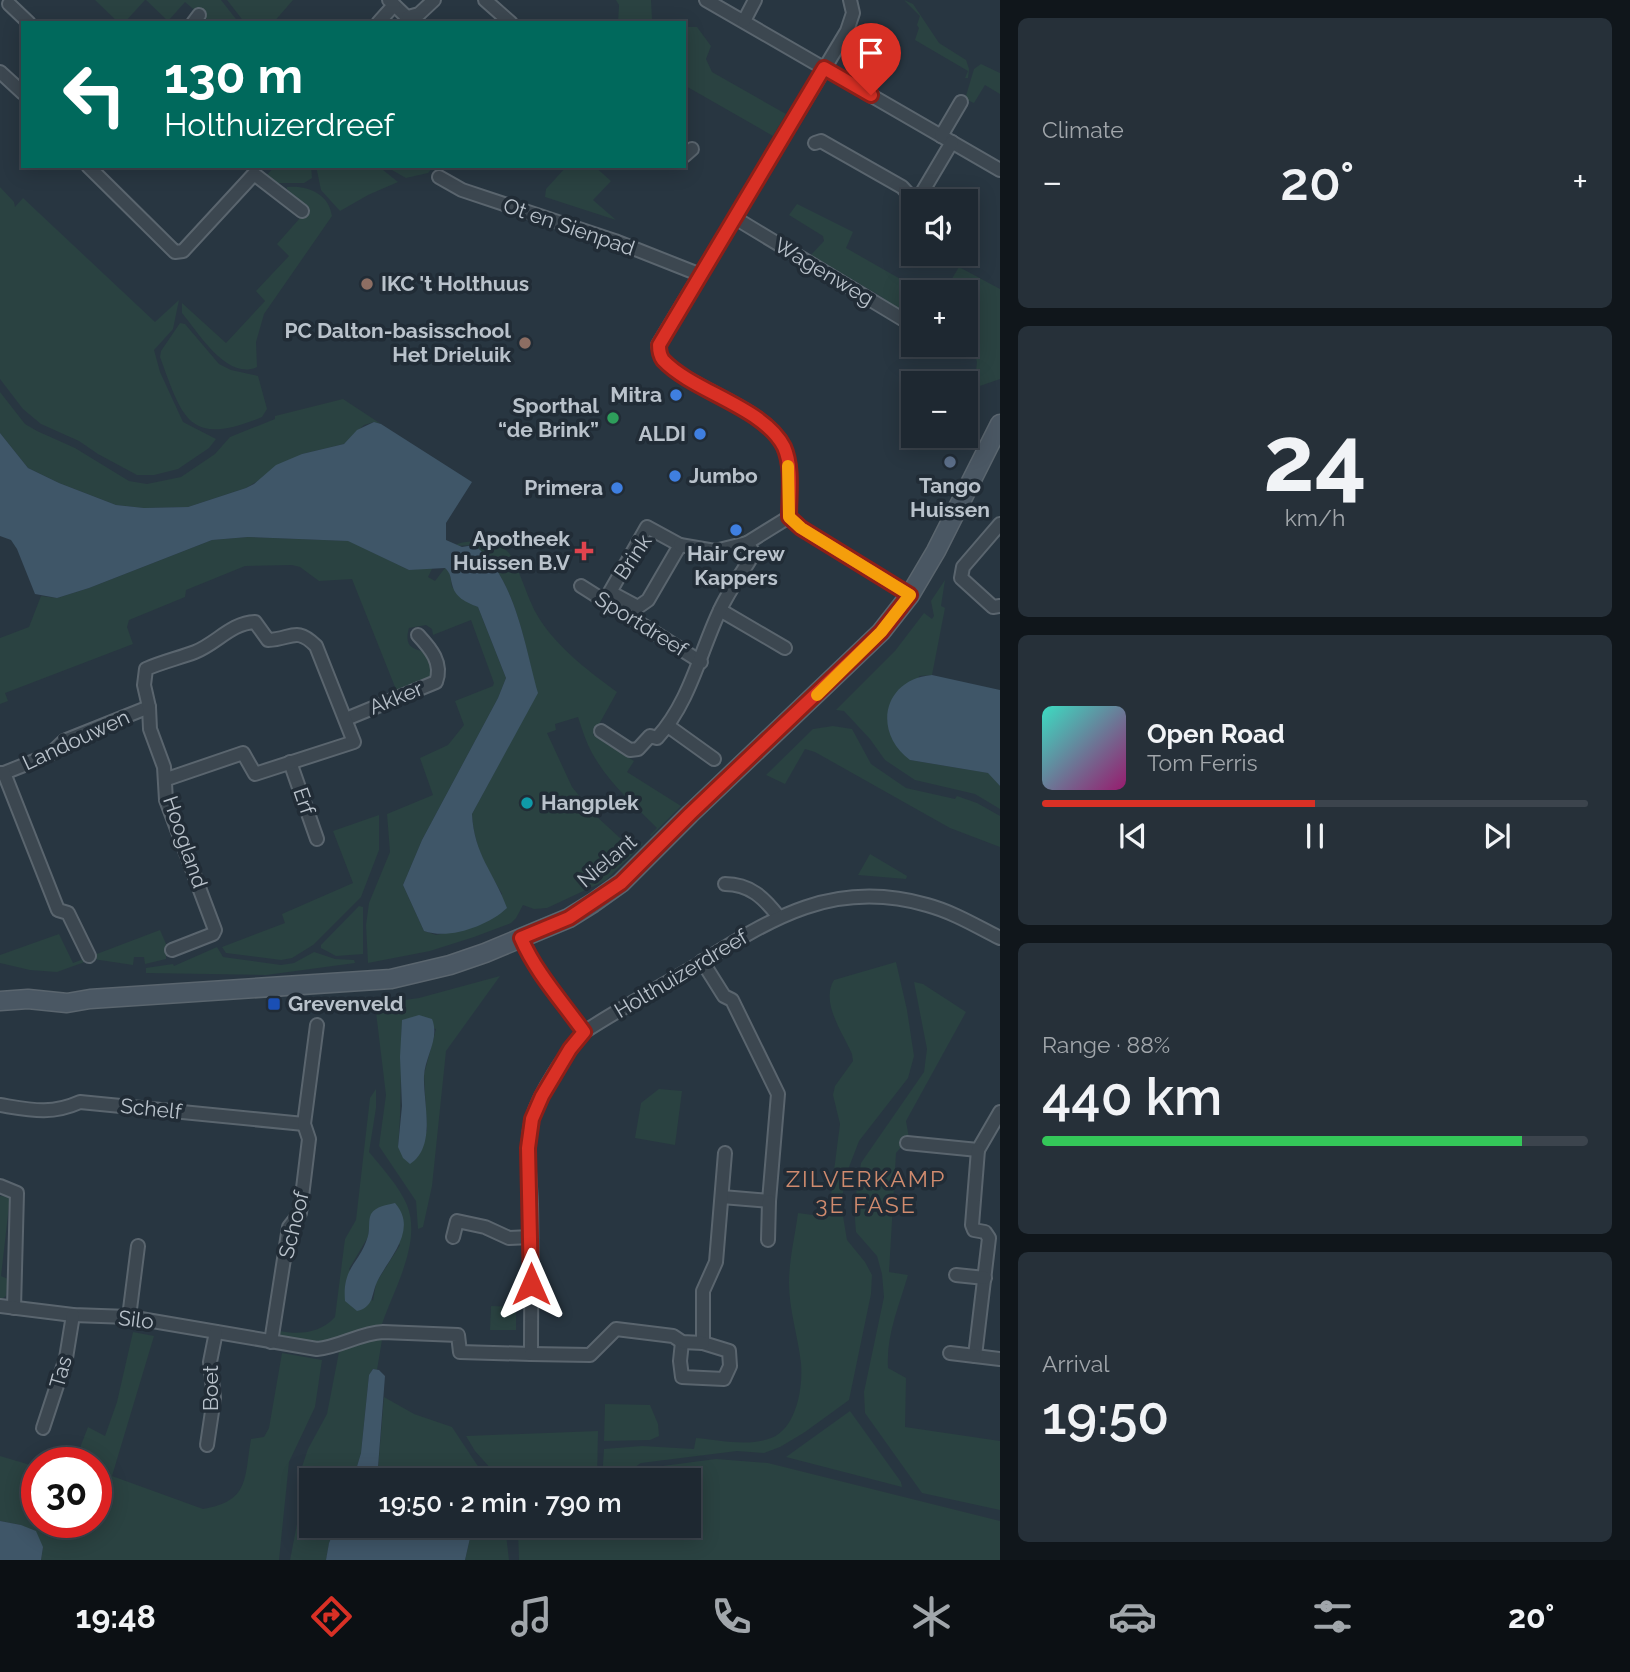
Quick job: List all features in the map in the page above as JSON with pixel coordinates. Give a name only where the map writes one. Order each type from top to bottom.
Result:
[{"type":"street","points":[[379,21],[391,2],[410,20],[434,0]]},
{"type":"street","points":[[485,0],[509,21]]},
{"type":"street","points":[[706,0],[1000,170]]},
{"type":"street","points":[[744,21],[755,0]]},
{"type":"street","points":[[850,0],[853,13],[847,31],[659,345],[662,358],[677,371],[765,424],[778,436],[786,450],[789,517],[801,528],[910,595]]},
{"type":"street","points":[[9,4],[27,21]]},
{"type":"street","points":[[0,72],[21,91]]},
{"type":"street","points":[[922,189],[961,102]]},
{"type":"street","points":[[816,143],[821,141],[904,189]]},
{"type":"street","points":[[90,168],[175,252],[183,251],[254,174],[302,211]]},
{"type":"street","name":"Ot en Sienpad","points":[[439,177],[462,190],[615,241],[701,275]]},
{"type":"street","name":"Wagenweg","points":[[735,218],[901,318]]},
{"type":"street","name":"Nielant","points":[[0,1001],[28,999],[67,1003],[90,999],[391,979],[450,965],[569,918],[621,883],[881,632],[910,595],[941,543],[1000,424]]},
{"type":"street","name":"Brink","points":[[680,545],[648,600],[639,607],[610,592],[647,527],[680,545],[715,551],[747,543],[789,517]]},
{"type":"street","points":[[1000,524],[963,567],[961,578],[993,607],[1000,606]]},
{"type":"street","name":"Sportdreef","points":[[601,731],[631,750],[638,749],[650,736],[657,738],[668,726],[701,662],[720,610],[754,553],[747,543]]},
{"type":"street","name":"Sportdreef","points":[[581,586],[701,662]]},
{"type":"street","points":[[720,610],[785,648]]},
{"type":"street","name":"Landouwen","points":[[2,773],[48,755],[64,741],[149,707],[144,685],[146,668],[197,651],[243,622],[255,622],[268,640],[297,633],[307,637],[316,646],[354,742],[290,762]]},
{"type":"street","name":"Akker","points":[[346,719],[436,682],[439,672],[432,651],[418,635]]},
{"type":"street","name":"Hoogland","points":[[149,707],[150,729],[167,779],[166,800],[215,930],[213,934],[172,950]]},
{"type":"street","points":[[668,726],[715,759]]},
{"type":"street","points":[[167,779],[243,753],[254,774],[290,762]]},
{"type":"street","name":"Erf","points":[[290,762],[317,839]]},
{"type":"street","points":[[2,773],[58,909],[68,913],[89,956]]},
{"type":"street","points":[[726,884],[739,884],[763,897],[778,916]]},
{"type":"street","name":"Holthuizerdreef","points":[[531,1354],[528,1148],[532,1119],[549,1084],[570,1049],[584,1032],[778,916],[830,900],[855,896],[880,897],[928,905],[1000,938]]},
{"type":"street","points":[[521,938],[542,977],[584,1032]]},
{"type":"street","points":[[702,961],[724,996],[733,1000],[778,1094],[768,1240]]},
{"type":"street","name":"Nielant","points":[[0,989],[52,989],[90,999]]},
{"type":"street","name":"Schoof","points":[[271,1342],[289,1227],[300,1213],[303,1194],[309,1139],[304,1125],[317,1025]]},
{"type":"street","name":"Schelf","points":[[0,1105],[49,1112],[80,1102],[304,1125]]},
{"type":"street","points":[[975,1356],[989,1238],[985,1232],[974,1230],[972,1225],[978,1150],[1000,1112]]},
{"type":"street","points":[[907,1143],[978,1150]]},
{"type":"street","points":[[703,1343],[703,1291],[716,1262],[725,1153]]},
{"type":"street","points":[[0,1186],[18,1193],[7,1307]]},
{"type":"street","points":[[722,1197],[769,1201]]},
{"type":"street","points":[[453,1237],[457,1221],[485,1227],[509,1238],[531,1237]]},
{"type":"street","points":[[129,1317],[138,1246]]},
{"type":"street","points":[[956,1275],[985,1278]]},
{"type":"street","name":"Silo","points":[[7,1307],[73,1315],[129,1317],[271,1342]]},
{"type":"street","name":"Tas","points":[[43,1428],[66,1358],[73,1315]]},
{"type":"street","points":[[271,1342],[317,1349],[331,1348],[373,1332],[457,1335],[460,1352],[590,1355],[616,1329],[673,1336],[682,1342],[703,1343],[729,1350],[730,1366],[724,1379],[682,1377],[682,1342]]},
{"type":"street","name":"Boet","points":[[207,1445],[215,1398],[210,1362],[216,1332]]},
{"type":"street","points":[[950,1353],[1000,1359]]},
{"type":"green space","points":[[95,0],[145,0],[126,21],[117,21]]},
{"type":"green space","points":[[146,0],[221,0],[237,21],[202,21],[204,18],[185,2],[168,21]]},
{"type":"green space","points":[[227,0],[293,0],[275,21],[243,21]]},
{"type":"green space","points":[[616,0],[651,0],[652,19],[654,21],[618,21],[619,5]]},
{"type":"green space","points":[[904,0],[913,4],[939,43],[966,60],[969,69],[968,78],[965,78],[968,71],[915,40],[920,16]]},
{"type":"green space","points":[[686,27],[697,27],[711,46],[706,59],[712,72],[786,114],[773,136],[686,86]]},
{"type":"green space","points":[[981,64],[1000,73],[1000,94],[985,85],[974,103],[965,99],[974,69]]},
{"type":"green space","points":[[273,168],[311,168],[312,178],[304,183],[274,183],[266,176]]},
{"type":"green space","points":[[316,168],[380,168],[398,182],[340,211],[321,190]]},
{"type":"green space","points":[[388,168],[432,168],[428,173],[406,178]]},
{"type":"green space","points":[[565,168],[596,168],[611,181],[593,200],[616,220],[545,197],[546,189]]},
{"type":"green space","points":[[0,187],[14,202],[15,207],[23,198],[155,322],[179,300],[173,329],[154,350],[160,372],[183,422],[216,439],[209,448],[178,469],[154,475],[137,475],[79,441],[41,424],[23,409],[0,379]]},
{"type":"green space","points":[[287,187],[316,192],[327,202],[332,216],[264,314],[256,342],[257,367],[235,367],[224,361],[205,342],[182,313],[182,303],[226,343],[265,301],[256,291],[289,256],[277,244],[308,209]]},
{"type":"green space","points":[[797,204],[853,232],[846,248],[902,280],[901,312],[882,297],[811,255],[824,241],[823,236],[789,215]]},
{"type":"green space","points":[[959,267],[1000,289],[1000,379],[978,387],[976,357],[978,357],[978,280],[951,280]]},
{"type":"green space","points":[[180,323],[185,324],[219,364],[231,370],[258,376],[267,409],[262,417],[238,426],[218,429],[204,428],[192,422],[183,412],[160,357],[161,351]]},
{"type":"green space","points":[[0,392],[25,424],[75,448],[129,481],[147,484],[181,477],[215,454],[230,437],[275,419],[275,416],[343,399],[381,424],[374,422],[364,425],[344,444],[302,454],[246,488],[188,507],[144,508],[116,505],[28,468],[0,433]]},
{"type":"green space","points":[[248,537],[349,541],[409,570],[433,567],[428,577],[435,581],[445,568],[450,573],[452,587],[478,607],[506,678],[498,698],[422,840],[403,885],[424,931],[436,935],[479,925],[502,894],[478,846],[472,814],[537,693],[523,634],[509,593],[499,574],[488,558],[474,545],[456,546],[457,544],[484,542],[498,545],[509,553],[543,624],[572,656],[617,692],[593,735],[634,761],[627,772],[681,806],[651,836],[657,828],[598,764],[578,717],[555,724],[556,730],[547,733],[572,787],[595,815],[633,850],[643,844],[605,881],[547,908],[534,909],[523,905],[511,923],[474,937],[430,951],[368,963],[366,925],[369,903],[390,852],[387,814],[433,795],[420,758],[448,745],[464,725],[455,701],[493,686],[494,683],[471,620],[433,635],[432,629],[426,625],[409,628],[408,643],[417,650],[427,652],[433,676],[426,682],[397,692],[352,579],[319,581],[300,567],[292,565],[245,566],[186,590],[185,597],[129,620],[127,627],[133,644],[5,693],[8,701],[0,704],[0,638],[29,627],[41,596],[57,598],[89,588],[212,540]]},
{"type":"green space","points":[[945,580],[941,606],[945,608],[932,675],[919,676],[910,760],[989,773],[1000,786],[1000,809],[975,794],[915,780],[885,760],[844,711],[836,710],[895,651],[924,613],[932,619],[934,616],[931,601]]},
{"type":"green space","points":[[833,726],[852,729],[871,764],[906,788],[955,799],[957,796],[1000,816],[1000,847],[950,828],[815,752],[805,749],[785,784],[766,775],[813,729]]},
{"type":"green space","points":[[379,815],[379,850],[361,897],[313,945],[292,958],[281,960],[226,953],[222,947],[285,923],[282,914],[353,883],[333,831]]},
{"type":"green space","points":[[870,854],[907,876],[906,879],[858,875]]},
{"type":"green space","points":[[359,906],[363,907],[363,954],[336,956],[321,948],[321,945]]},
{"type":"green space","points":[[160,930],[169,951],[166,953],[166,959],[145,964],[144,957],[134,957],[133,965],[93,959],[57,972],[30,970],[0,963],[0,955],[59,934],[73,963]]},
{"type":"green space","points":[[217,947],[223,957],[281,965],[294,963],[314,952],[335,959],[354,960],[355,963],[266,975],[146,973],[146,968],[174,966]]},
{"type":"green space","points":[[896,962],[914,1056],[908,1078],[859,1141],[846,1175],[841,1204],[847,1240],[872,1275],[871,1294],[849,1400],[805,1432],[764,1453],[737,1451],[641,1463],[633,1468],[603,1468],[604,1449],[642,1446],[694,1449],[696,1438],[734,1442],[762,1441],[780,1433],[792,1416],[799,1395],[801,1373],[789,1283],[798,1213],[828,1217],[840,1124],[833,1095],[835,1086],[853,1061],[831,1008],[830,989],[834,980]]},
{"type":"green space","points":[[500,976],[446,1051],[432,1186],[423,1227],[418,1229],[416,1201],[379,1146],[386,1095],[375,1004],[419,998]],"holes":[[[402,1020],[436,1029],[424,1074],[427,1131],[398,1147]]]},
{"type":"green space","points":[[914,982],[923,984],[966,1012],[906,1121],[909,1138],[896,1153],[889,1272],[908,1275],[891,1332],[888,1368],[906,1378],[905,1427],[1000,1441],[1000,1510],[922,1493],[865,1413],[864,1392],[884,1297],[877,1256],[856,1232],[854,1207],[861,1163],[924,1072],[927,1049]]},
{"type":"green space","points":[[376,1089],[369,1152],[400,1191],[411,1219],[409,1250],[399,1281],[382,1324],[323,1345],[279,1337],[280,1331],[302,1333],[316,1330],[335,1317],[345,1239],[356,1220],[370,1098]],"holes":[[[371,1215],[400,1245],[376,1283],[373,1301],[349,1269],[368,1237]]]},
{"type":"green space","points":[[659,1089],[682,1091],[675,1145],[635,1138],[641,1103]]},
{"type":"green space","points":[[0,1196],[10,1197],[1,1276],[8,1279],[6,1296],[3,1298],[0,1298]]},
{"type":"green space","points":[[491,1306],[516,1307],[516,1330],[490,1330]]},
{"type":"green space","points":[[133,1332],[154,1336],[112,1476],[112,1447],[80,1447],[88,1427],[105,1436],[117,1402]]},
{"type":"green space","points":[[373,1338],[382,1340],[377,1370],[373,1369],[369,1375],[361,1453],[357,1468],[302,1468],[308,1449],[327,1414],[339,1352]]},
{"type":"green space","points":[[282,1353],[322,1360],[315,1407],[289,1462],[279,1560],[41,1560],[43,1547],[34,1538],[112,1538],[112,1476],[203,1509],[229,1500],[242,1486],[251,1439],[264,1437],[269,1428]]},
{"type":"green space","points":[[384,1397],[414,1414],[452,1427],[479,1468],[378,1468]]},
{"type":"green space","points":[[605,1404],[650,1405],[658,1424],[659,1436],[650,1440],[604,1441]]},
{"type":"green space","points":[[850,1411],[901,1482],[902,1487],[786,1457]]},
{"type":"green space","points":[[598,1431],[597,1468],[490,1468],[466,1436]]},
{"type":"green space","points":[[0,1456],[21,1462],[21,1525],[0,1521]]},
{"type":"green space","points":[[716,1459],[768,1463],[1000,1521],[1000,1560],[519,1560],[518,1538],[701,1538],[701,1468],[655,1467]]},
{"type":"green space","points":[[299,1476],[299,1538],[331,1538],[326,1560],[290,1560],[297,1524]]},
{"type":"green space","points":[[470,1538],[506,1538],[509,1560],[465,1560]]},
{"type":"water","points":[[374,422],[472,482],[446,523],[446,540],[462,547],[474,545],[488,558],[499,574],[509,593],[523,634],[538,693],[472,814],[476,841],[507,908],[479,926],[445,934],[424,931],[403,885],[422,840],[498,698],[506,678],[478,607],[458,596],[445,568],[409,570],[348,541],[248,537],[212,540],[57,598],[35,594],[17,549],[11,540],[0,536],[0,433],[28,468],[59,483],[116,505],[144,508],[188,507],[246,488],[276,465],[302,454],[344,444],[357,430]]},
{"type":"water","points":[[932,675],[1000,690],[1000,786],[988,773],[910,760],[898,748],[887,722],[888,708],[893,696],[915,679]]},
{"type":"water","points":[[419,1015],[432,1019],[434,1034],[424,1076],[426,1135],[418,1156],[410,1164],[403,1158],[398,1147],[402,1106],[402,1020]]},
{"type":"water","points":[[395,1203],[402,1213],[403,1234],[377,1282],[371,1300],[366,1307],[357,1311],[345,1301],[346,1280],[365,1245],[371,1214],[379,1208]]},
{"type":"water","points":[[373,1369],[379,1370],[385,1376],[378,1468],[357,1468],[361,1453],[369,1375]]},
{"type":"water","points":[[0,1521],[21,1525],[21,1538],[39,1538],[43,1547],[41,1560],[0,1560]]},
{"type":"water","points":[[331,1538],[470,1538],[465,1560],[326,1560]]},
{"type":"slow traffic","points":[[788,466],[789,517],[801,528],[897,584],[910,595],[881,632],[817,695]]},
{"type":"place","name":"IKC 't Holthuus","points":[[367,284]]},
{"type":"place","name":"PC Dalton-basisschool Het Drieluik","points":[[525,343]]},
{"type":"place","name":"Mitra","points":[[676,395]]},
{"type":"place","name":"Sporthal “de Brink”","points":[[613,418]]},
{"type":"place","name":"ALDI","points":[[700,434]]},
{"type":"place","name":"Tango Huissen","points":[[950,462]]},
{"type":"place","name":"Jumbo","points":[[675,476]]},
{"type":"place","name":"Primera","points":[[617,488]]},
{"type":"place","name":"Hair Crew Kappers","points":[[736,530]]},
{"type":"place","name":"Apotheek Huissen B.V","points":[[584,551]]},
{"type":"place","name":"Hangplek","points":[[527,803]]},
{"type":"place","name":"Grevenveld","points":[[274,1004]]},
{"type":"district","name":"ZILVERKAMP 3E FASE","points":[[866,1192]]},
{"type":"route","points":[[531,1284],[528,1148],[532,1119],[542,1096],[570,1049],[584,1032],[542,977],[521,938],[569,918],[621,883],[881,632],[910,595],[897,584],[801,528],[789,517],[790,489],[786,450],[778,436],[765,424],[677,371],[659,352],[659,345],[824,68],[871,95]]}]
